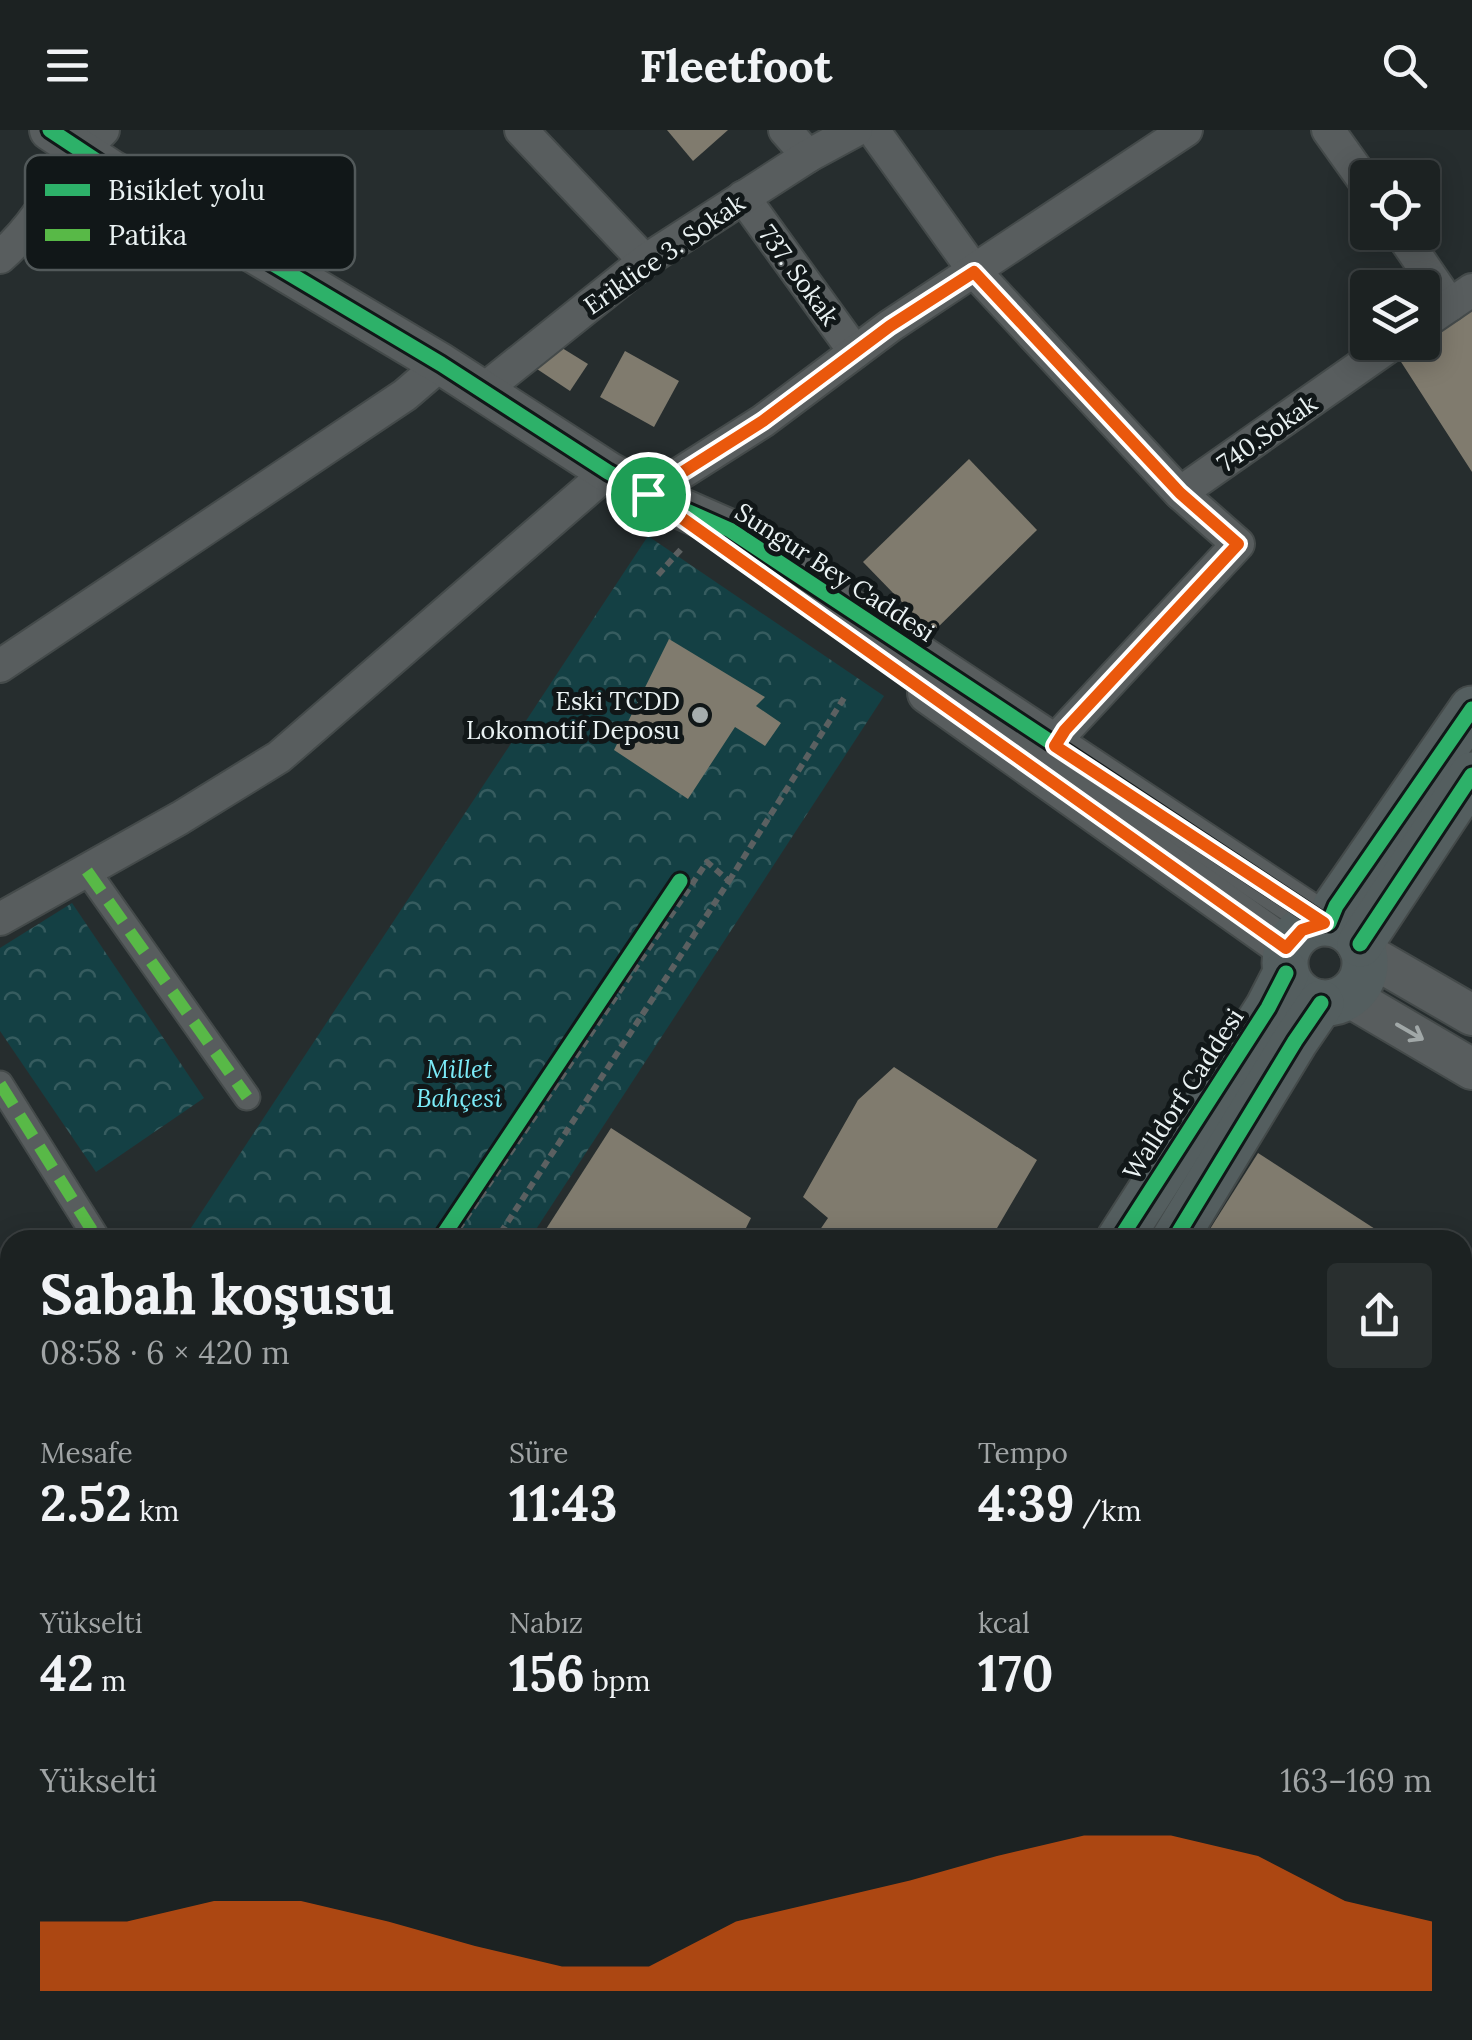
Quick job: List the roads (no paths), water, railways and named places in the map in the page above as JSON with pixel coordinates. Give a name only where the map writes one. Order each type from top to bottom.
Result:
[{"type":"main road","points":[[1180,1230],[1295,1041],[1334,1000],[1362,978],[1365,967],[1344,936],[1336,906],[1472,708]]},
{"type":"main road","points":[[1344,936],[1472,775]]},
{"type":"main road","points":[[1334,1000],[1298,994],[1290,984],[1286,960],[1302,930],[1344,936]]},
{"type":"main road","name":"Walldorf Caddesi","points":[[1124,1230],[1268,1008],[1286,960]]},
{"type":"street","points":[[521,130],[646,261]]},
{"type":"street","points":[[784,130],[808,156]]},
{"type":"street","name":"Eriklice 3. Sokak","points":[[480,392],[646,261],[808,156],[856,130]]},
{"type":"street","points":[[872,130],[974,272],[1180,493],[1238,544],[1065,730],[1055,746]]},
{"type":"street","points":[[648,494],[763,421],[890,326],[1186,130]]},
{"type":"street","points":[[1328,130],[1350,161]]},
{"type":"street","name":"Sungur Bey Caddesi","points":[[78,137],[96,155]]},
{"type":"street","name":"737. Sokak","points":[[744,198],[855,352]]},
{"type":"street","points":[[0,257],[25,232]]},
{"type":"street","points":[[1417,250],[1461,298],[1440,312]]},
{"type":"street","name":"Sungur Bey Caddesi","points":[[285,270],[441,364],[608,472],[730,530],[1344,936],[1472,1014]]},
{"type":"street","name":"740.Sokak","points":[[1180,493],[1369,360]]},
{"type":"street","points":[[0,666],[405,395],[441,364]]},
{"type":"street","points":[[0,919],[280,757],[608,472]]},
{"type":"street","name":"Sungur Bey Caddesi","points":[[648,494],[1286,960]]},
{"type":"street","points":[[87,871],[247,1097]]},
{"type":"street","points":[[1334,1000],[1472,1068]]},
{"type":"street","points":[[0,1084],[92,1230]]},
{"type":"place","name":"Eski TCDD Lokomotif Deposu","points":[[700,715]]},
{"type":"park label","name":"Millet Bahçesi","points":[[459,1084]]}]
